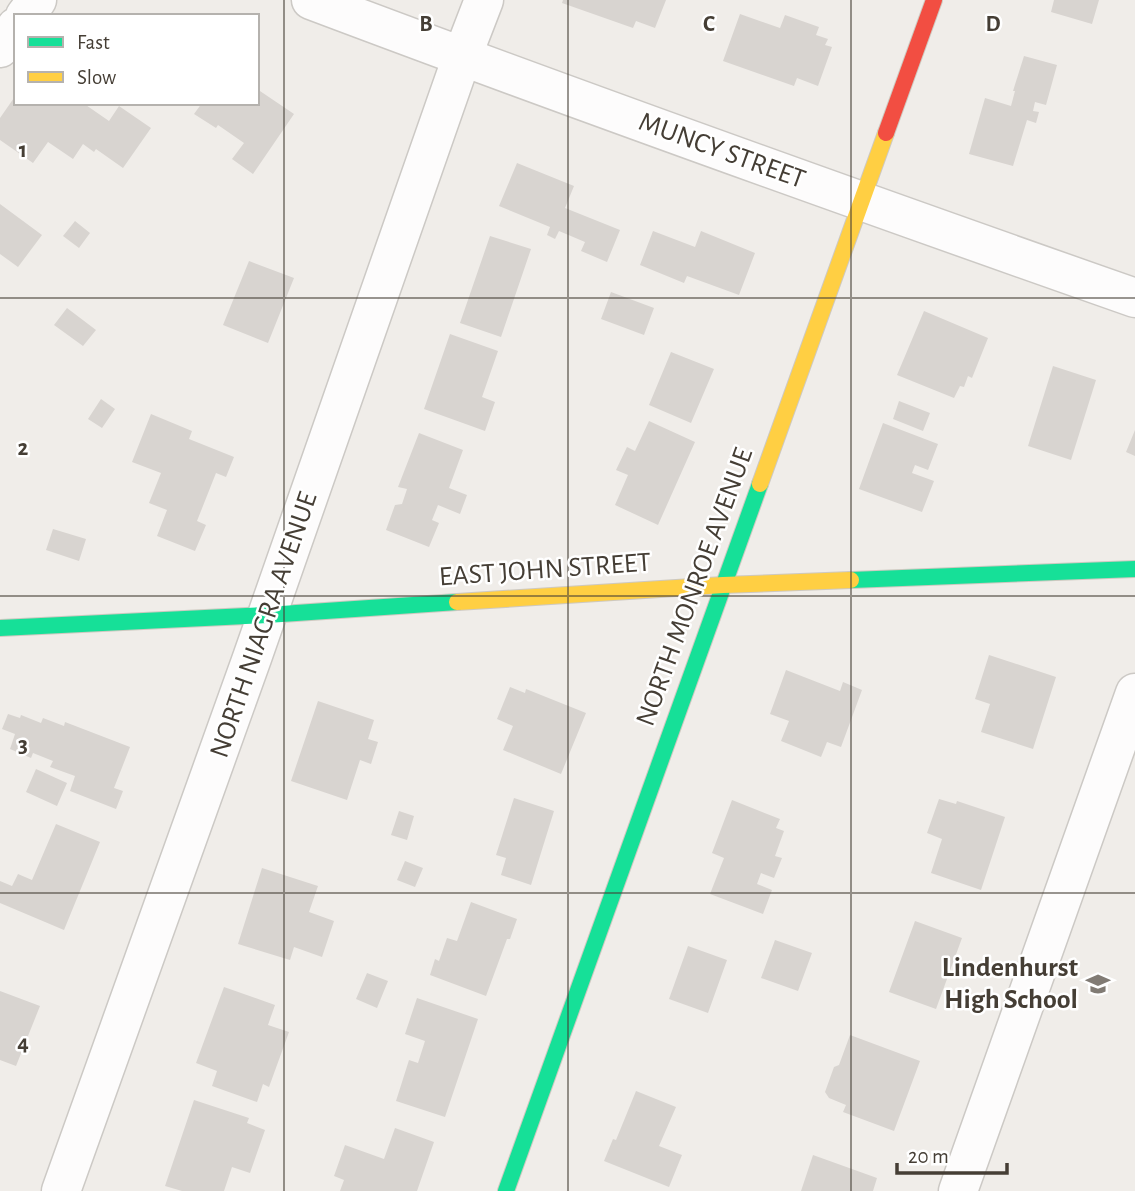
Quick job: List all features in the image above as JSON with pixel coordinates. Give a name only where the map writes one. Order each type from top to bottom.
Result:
[{"type":"street","name":"MUNCY STREET","points":[[311,0],[861,202],[1135,298]]},
{"type":"street","name":"NORTH NIAGRA AVENUE","points":[[61,1191],[484,0]]},
{"type":"street","name":"NORTH MONROE AVENUE","points":[[506,1191],[934,0]]},
{"type":"street","points":[[0,48],[14,30]]},
{"type":"street","name":"EAST JOHN STREET","points":[[0,628],[267,615],[723,585],[1135,569]]},
{"type":"street","points":[[958,1191],[1135,693]]},
{"type":"building","points":[[563,0],[666,0],[655,28],[636,21],[633,28],[562,3]]},
{"type":"building","points":[[1054,0],[1099,0],[1092,24],[1051,12]]},
{"type":"building","points":[[740,14],[780,28],[785,15],[819,27],[816,35],[828,39],[825,45],[832,47],[818,86],[797,78],[794,86],[723,61]]},
{"type":"building","points":[[1024,56],[1057,65],[1046,105],[1035,102],[1033,111],[1039,112],[1036,123],[1027,120],[1013,166],[969,154],[985,98],[1011,106]]},
{"type":"building","points":[[259,90],[294,114],[253,174],[232,159],[244,143],[218,125],[216,128],[194,114],[201,105],[259,105]]},
{"type":"building","points":[[14,98],[14,105],[86,105],[109,121],[119,106],[151,128],[123,168],[96,149],[94,152],[83,144],[73,159],[48,142],[33,163],[0,140],[0,118]]},
{"type":"building","points":[[517,163],[574,186],[565,208],[620,230],[607,262],[581,251],[585,242],[559,231],[555,239],[547,235],[550,227],[499,206]]},
{"type":"building","points":[[0,204],[42,235],[18,267],[0,254]]},
{"type":"building","points":[[75,221],[90,233],[79,248],[63,236]]},
{"type":"building","points":[[653,231],[695,247],[701,231],[755,253],[739,295],[687,276],[684,283],[640,265]]},
{"type":"building","points":[[490,236],[531,249],[501,337],[460,323]]},
{"type":"building","points":[[249,261],[294,278],[268,343],[223,325]]},
{"type":"building","points":[[611,292],[654,308],[644,335],[601,319]]},
{"type":"building","points":[[67,308],[96,330],[83,346],[54,325]]},
{"type":"building","points":[[924,311],[988,338],[972,378],[968,376],[964,387],[960,386],[954,398],[897,375]]},
{"type":"building","points":[[450,334],[498,351],[482,397],[495,402],[485,431],[424,409]]},
{"type":"building","points":[[671,352],[714,369],[691,423],[649,405]]},
{"type":"building","points":[[1053,366],[1096,380],[1071,460],[1028,446]]},
{"type":"building","points":[[101,399],[115,409],[102,428],[88,419]]},
{"type":"building","points":[[899,401],[930,413],[923,431],[893,419]]},
{"type":"building","points":[[151,414],[192,431],[189,439],[234,457],[226,477],[216,473],[197,521],[206,525],[195,551],[157,536],[167,510],[149,503],[161,473],[132,462]]},
{"type":"building","points":[[649,421],[695,442],[658,525],[615,505],[628,475],[616,470],[627,447],[635,451]]},
{"type":"building","points":[[883,423],[938,444],[928,470],[915,465],[912,473],[934,481],[922,512],[859,489]]},
{"type":"building","points":[[1135,430],[1135,456],[1126,452]]},
{"type":"building","points":[[419,433],[463,450],[449,488],[467,495],[460,514],[438,505],[432,520],[439,523],[429,547],[386,530],[395,505],[402,504],[407,489],[398,487]]},
{"type":"building","points":[[53,529],[86,539],[79,561],[46,550]]},
{"type":"building","points":[[989,655],[1056,677],[1033,749],[981,732],[990,704],[975,699]]},
{"type":"building","points":[[786,670],[840,691],[843,682],[862,690],[841,747],[827,742],[821,757],[781,741],[789,721],[770,714]]},
{"type":"building","points":[[510,687],[525,693],[526,689],[586,713],[561,774],[503,750],[513,726],[497,719]]},
{"type":"building","points":[[318,701],[374,720],[368,739],[378,742],[371,764],[360,760],[347,800],[291,781]]},
{"type":"building","points":[[8,714],[20,718],[21,715],[41,723],[43,718],[64,726],[65,722],[130,747],[114,788],[123,791],[116,809],[70,791],[75,776],[50,767],[53,761],[33,753],[31,758],[10,749],[15,734],[2,729]]},
{"type":"building","points":[[36,769],[67,783],[57,806],[26,792]]},
{"type":"building","points":[[514,798],[554,811],[531,885],[501,875],[506,858],[496,855]]},
{"type":"building","points":[[939,799],[956,804],[957,801],[1005,817],[981,890],[931,873],[942,839],[927,833]]},
{"type":"building","points":[[732,800],[780,819],[776,828],[784,831],[775,856],[782,858],[774,878],[761,873],[757,884],[772,890],[763,914],[710,894],[724,858],[712,853]]},
{"type":"building","points":[[399,811],[414,816],[407,840],[391,835]]},
{"type":"building","points":[[56,824],[100,842],[64,930],[0,903],[0,881],[12,886],[18,874],[32,880]]},
{"type":"building","points":[[405,861],[423,868],[415,887],[397,880]]},
{"type":"building","points":[[262,868],[318,886],[309,912],[334,921],[322,957],[294,947],[290,960],[238,944]]},
{"type":"building","points":[[471,902],[517,919],[486,996],[430,975],[435,959],[439,961],[447,938],[457,941]]},
{"type":"building","points":[[915,921],[962,938],[936,1009],[889,992]]},
{"type":"building","points":[[775,940],[812,953],[798,991],[761,978]]},
{"type":"building","points":[[688,946],[727,960],[708,1013],[669,999]]},
{"type":"building","points":[[367,973],[388,981],[377,1008],[356,999]]},
{"type":"building","points":[[224,987],[275,1005],[268,1025],[289,1032],[269,1087],[263,1084],[257,1102],[212,1086],[217,1071],[196,1063]]},
{"type":"building","points":[[0,991],[40,1006],[16,1066],[0,1060]]},
{"type":"building","points":[[417,998],[478,1019],[445,1117],[396,1101],[409,1060],[418,1063],[425,1041],[405,1034]]},
{"type":"building","points":[[850,1035],[920,1061],[894,1131],[843,1112],[846,1105],[829,1098],[825,1092]]},
{"type":"building","points":[[636,1091],[676,1107],[659,1146],[682,1155],[669,1187],[604,1161],[613,1139],[616,1140]]},
{"type":"building","points":[[194,1100],[249,1118],[247,1123],[265,1130],[250,1173],[232,1167],[224,1191],[182,1191],[165,1186]]},
{"type":"building","points":[[395,1128],[434,1142],[417,1191],[340,1191],[344,1180],[334,1176],[345,1145],[384,1159]]},
{"type":"building","points":[[813,1155],[877,1178],[873,1191],[801,1191]]},
{"type":"traffic: fast","points":[[506,1191],[760,484]]},
{"type":"traffic: fast","points":[[851,580],[1135,569]]},
{"type":"traffic: fast","points":[[0,628],[267,615],[457,602]]},
{"type":"traffic: slow","points":[[760,484],[886,133]]},
{"type":"traffic: slow","points":[[457,602],[723,585],[851,580]]},
{"type":"traffic: jam","points":[[886,133],[934,0]]},
{"type":"place","name":"Lindenhurst High School","points":[[1098,984]]}]
